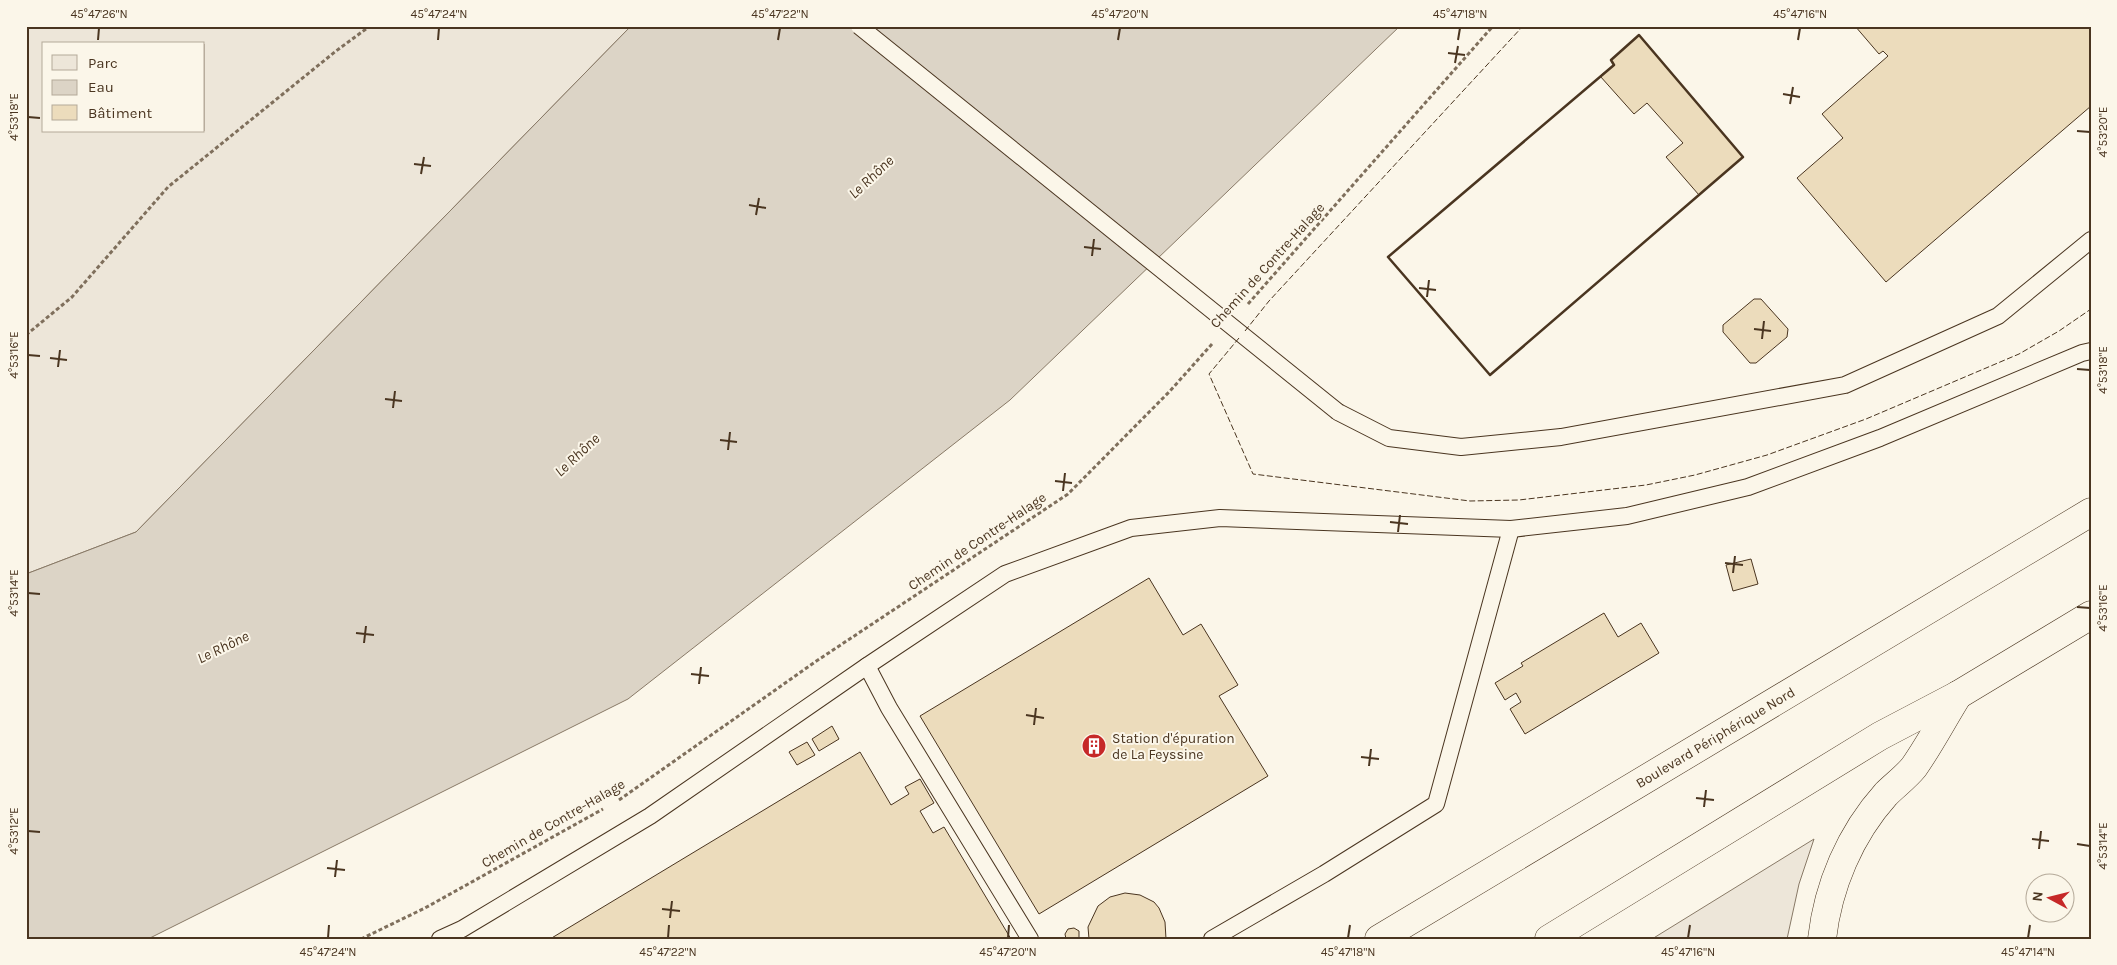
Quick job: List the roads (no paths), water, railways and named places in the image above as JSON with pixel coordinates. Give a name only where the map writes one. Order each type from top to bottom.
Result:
[{"type":"highway","name":"Boulevard Périphérique Nord","points":[[1378,939],[2091,512]]},
{"type":"highway","points":[[1548,939],[1880,736],[1958,695],[2091,615]]},
{"type":"highway","points":[[1822,939],[1824,918],[1832,891],[1845,856],[1862,825],[1886,794],[1913,769],[1958,695]]},
{"type":"lane","points":[[859,26],[1338,412],[1389,438],[1460,447],[1562,437],[1845,385],[1998,316],[2091,240]]},
{"type":"lane","points":[[440,939],[465,934],[650,816],[867,666],[1005,574],[1131,528],[1220,518],[1511,529],[1627,516],[1748,487],[1880,438],[2082,353],[2091,351]]},
{"type":"lane","points":[[1212,939],[1324,874],[1436,804],[1511,529]]},
{"type":"lane","points":[[867,666],[889,708],[1030,939]]},
{"type":"water","name":"Le Rhône","points":[[631,26],[1400,26],[1010,400],[628,699],[148,939],[26,939],[26,574],[136,532]]},
{"type":"place","name":"Station d'épuration de La Feyssine","points":[[1094,746]]}]
